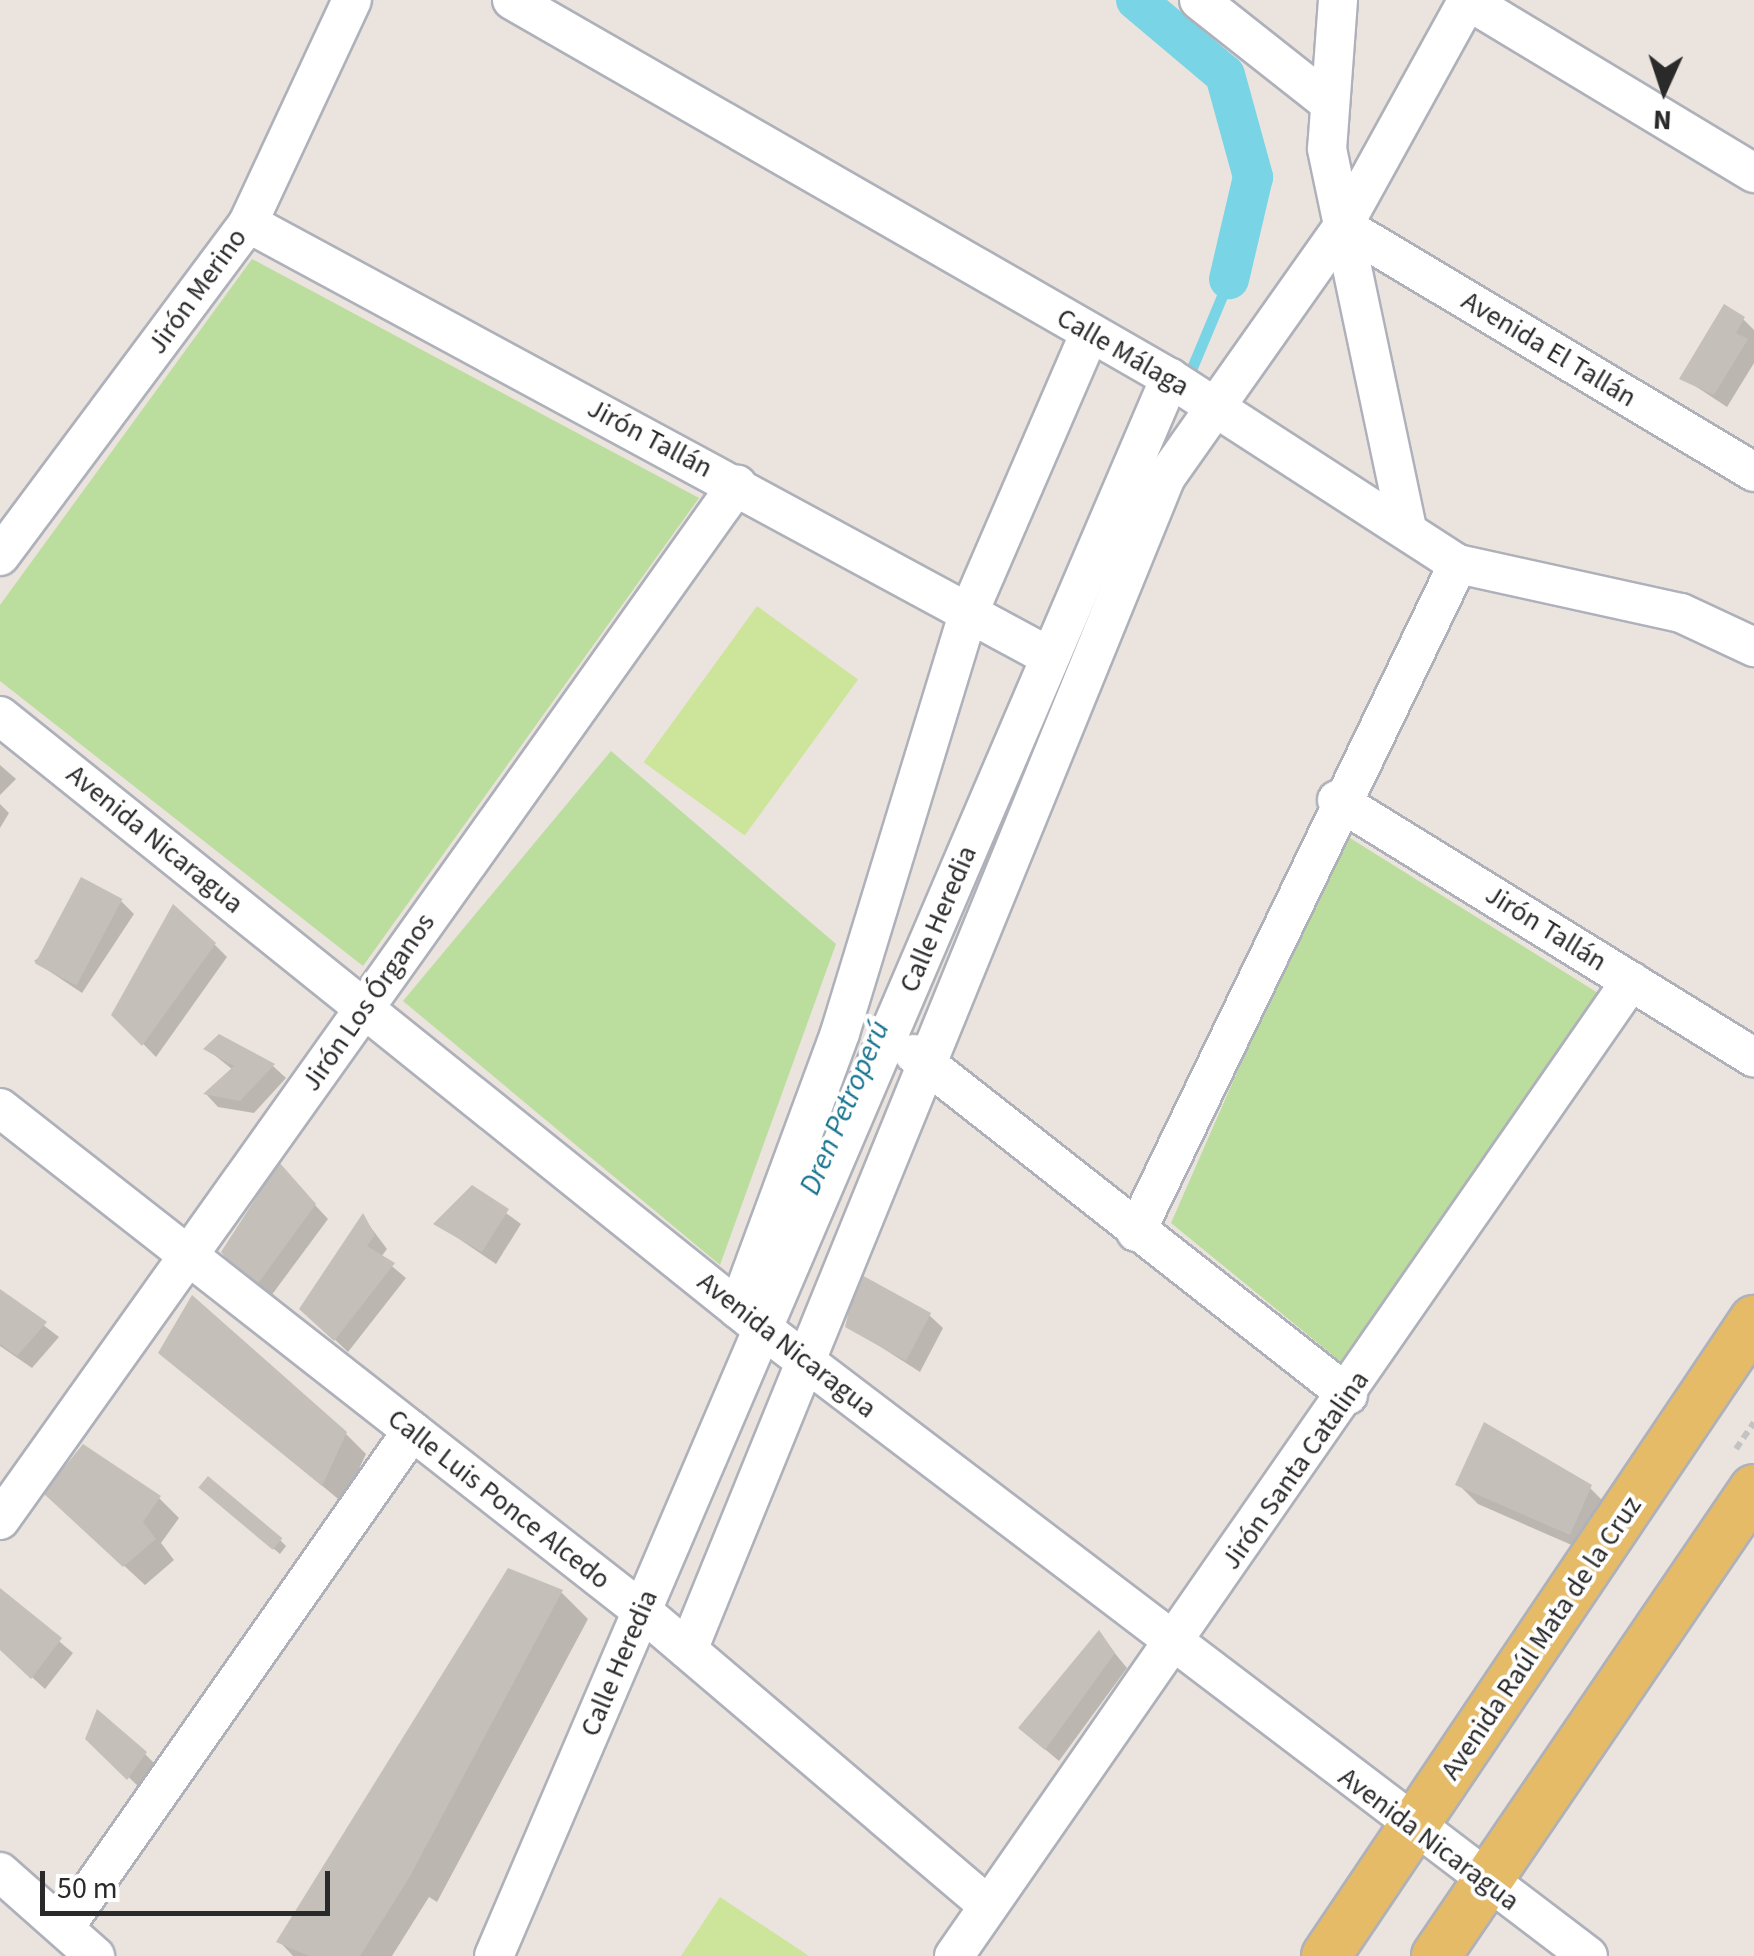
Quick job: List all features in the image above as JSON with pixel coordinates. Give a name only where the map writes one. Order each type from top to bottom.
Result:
[{"type":"main road","name":"Avenida Raúl Mata de la Cruz","points":[[1326,1956],[1754,1320]]},
{"type":"main road","points":[[1436,1956],[1754,1490]]},
{"type":"street","name":"Jirón Merino","points":[[0,556],[248,223],[352,0]]},
{"type":"street","name":"Calle Málaga","points":[[512,0],[1170,378],[1458,564],[1681,613],[1754,647]]},
{"type":"street","points":[[1199,0],[1328,102]]},
{"type":"street","points":[[1338,0],[1328,102],[1343,226],[1408,530]]},
{"type":"street","points":[[688,1650],[932,1068],[1166,477],[1343,226],[1468,0],[1754,173]]},
{"type":"street","name":"Jirón Tallán","points":[[248,223],[1050,657]]},
{"type":"street","name":"Avenida El Tallán","points":[[1343,226],[1754,472]]},
{"type":"street","points":[[750,1319],[969,612],[1090,333]]},
{"type":"street","name":"Calle Heredia","points":[[494,1956],[642,1610],[750,1319],[889,1034],[1170,378]]},
{"type":"street","name":"Jirón Los Órganos","points":[[0,1520],[738,485]]},
{"type":"street","points":[[1136,1232],[1338,800],[1458,564]]},
{"type":"street","name":"Avenida Nicaragua","points":[[0,716],[750,1319],[1412,1829],[1588,1956]]},
{"type":"street","name":"Jirón Tallán","points":[[1338,800],[1754,1058]]},
{"type":"street","name":"Jirón Santa Catalina","points":[[954,1956],[1348,1395],[1631,981]]},
{"type":"street","points":[[889,1034],[1348,1395]]},
{"type":"street","name":"Calle Luis Ponce Alcedo","points":[[0,1108],[642,1610],[987,1905]]},
{"type":"street","points":[[64,1928],[412,1431]]},
{"type":"street","points":[[0,1872],[95,1956]]},
{"type":"green space","points":[[252,259],[699,498],[363,966],[0,681],[0,605]]},
{"type":"green space","points":[[757,606],[858,679],[745,836],[644,762]]},
{"type":"green space","points":[[611,751],[836,944],[720,1265],[403,1001]]},
{"type":"green space","points":[[1342,833],[1598,993],[1346,1366],[1171,1223]]},
{"type":"green space","points":[[720,1897],[809,1956],[681,1956]]},
{"type":"building","points":[[1724,304],[1745,317],[1736,333],[1748,339],[1714,395],[1679,379]]},
{"type":"building","points":[[81,877],[122,899],[76,986],[35,964]]},
{"type":"building","points":[[173,904],[216,943],[142,1046],[111,1015]]},
{"type":"building","points":[[219,1034],[275,1064],[240,1101],[203,1094],[234,1066],[203,1049]]},
{"type":"building","points":[[279,1162],[316,1204],[254,1289],[221,1252]]},
{"type":"building","points":[[472,1185],[509,1209],[482,1252],[433,1224]]},
{"type":"building","points":[[363,1213],[375,1235],[367,1246],[395,1263],[334,1341],[299,1309]]},
{"type":"building","points":[[858,1273],[931,1313],[906,1361],[845,1327]]},
{"type":"building","points":[[0,1289],[47,1322],[17,1356],[0,1344]]},
{"type":"building","points":[[192,1295],[347,1432],[322,1486],[158,1353]]},
{"type":"building","points":[[1484,1422],[1592,1485],[1570,1535],[1455,1485]]},
{"type":"building","points":[[83,1444],[161,1496],[143,1522],[156,1539],[123,1567],[43,1493]]},
{"type":"building","points":[[208,1476],[282,1538],[273,1550],[198,1487]]},
{"type":"building","points":[[508,1568],[563,1590],[409,1878],[360,1956],[309,1956],[276,1942]]},
{"type":"building","points":[[0,1588],[62,1638],[31,1679],[0,1650]]},
{"type":"building","points":[[1099,1630],[1115,1653],[1045,1750],[1018,1728]]},
{"type":"building","points":[[97,1709],[147,1752],[127,1780],[85,1739]]},
{"type":"waterway","points":[[1136,0],[1225,75],[1253,177],[1229,279]]},
{"type":"waterway","name":"Dren Petroperú","points":[[1186,382],[1229,279]]}]
